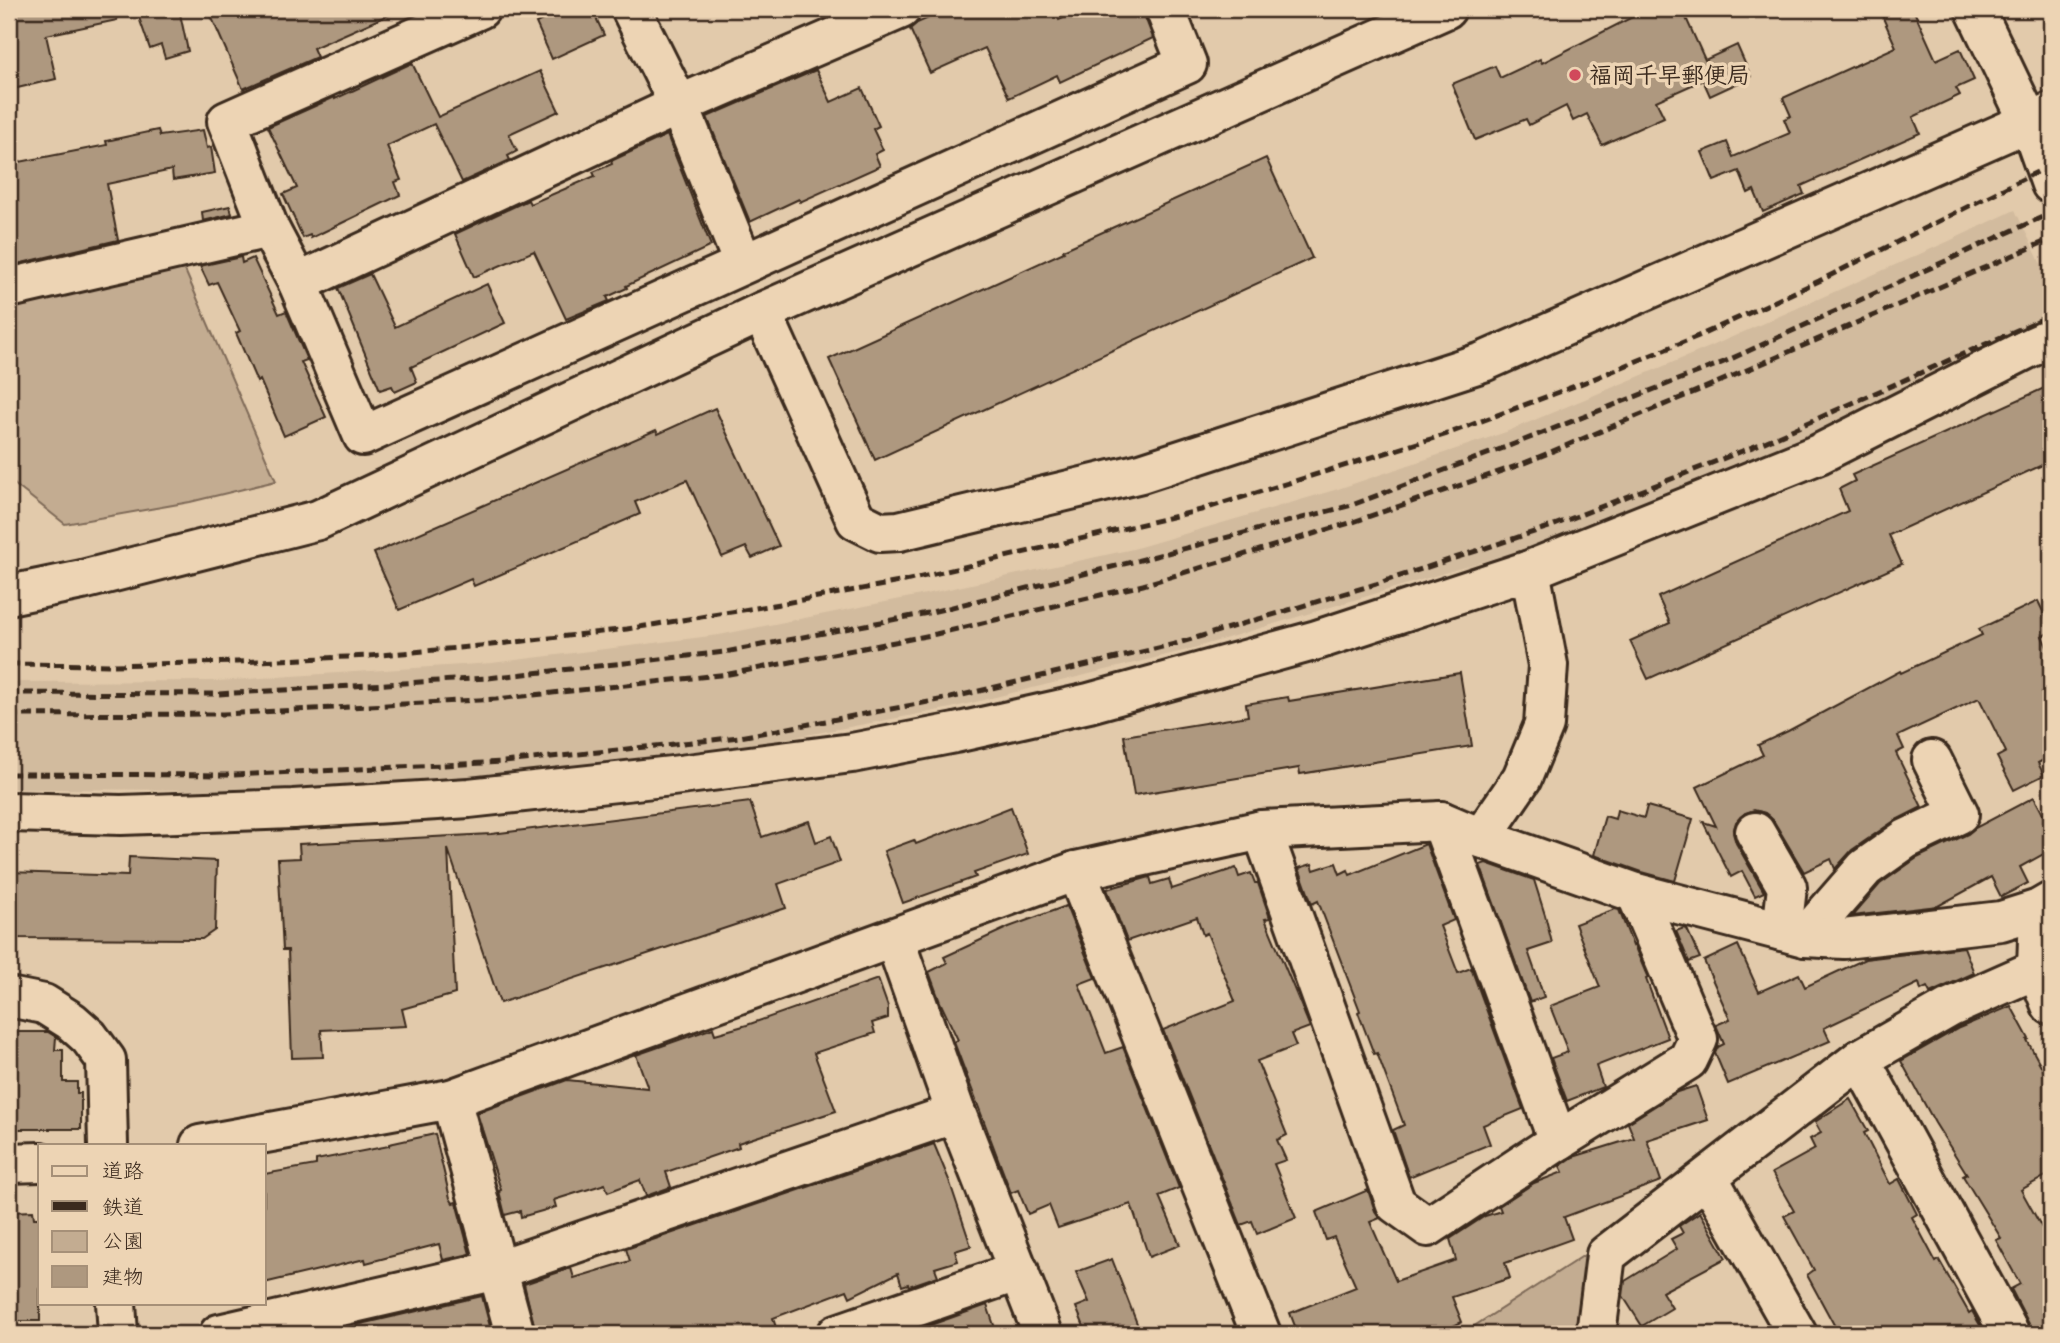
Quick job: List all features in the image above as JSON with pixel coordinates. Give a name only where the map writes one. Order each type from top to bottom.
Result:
[{"type":"street","points":[[480,9],[227,121],[269,228],[298,283],[363,436],[1187,64],[1166,9]]},
{"type":"street","points":[[631,9],[679,105],[743,263]]},
{"type":"street","points":[[298,283],[679,105],[901,9]]},
{"type":"street","points":[[9,596],[318,520],[762,312],[1446,9]]},
{"type":"street","points":[[1975,9],[2040,117],[2051,184]]},
{"type":"street","points":[[762,312],[856,520],[880,532],[899,531],[1141,473],[1483,362],[2040,117]]},
{"type":"street","points":[[9,288],[269,228]]},
{"type":"street","points":[[9,812],[121,815],[293,809],[469,798],[852,753],[1088,703],[1317,640],[1530,570],[1819,454],[2051,337]]},
{"type":"street","points":[[1481,838],[1522,778],[1544,725],[1548,665],[1530,570]]},
{"type":"street","points":[[1794,934],[1865,868],[1906,839],[1959,814],[1932,760]]},
{"type":"street","points":[[1441,821],[1558,1141]]},
{"type":"street","points":[[205,1144],[451,1099],[1076,871],[1262,830],[1441,821],[1636,893],[1794,934],[1844,939],[2001,921],[2045,906],[2037,969],[2051,1005]]},
{"type":"street","points":[[1262,830],[1396,1204],[1428,1227],[1558,1141],[1688,1060],[1698,1039],[1636,893]]},
{"type":"street","points":[[1755,832],[1787,887],[1794,934]]},
{"type":"street","points":[[1076,871],[1261,1334]]},
{"type":"street","points":[[894,938],[956,1113],[1044,1334]]},
{"type":"street","points":[[1596,1334],[1606,1255],[1860,1059],[1949,1007],[2037,969]]},
{"type":"street","points":[[9,997],[44,1004],[71,1021],[106,1060],[108,1144]]},
{"type":"street","points":[[1860,1059],[2010,1334]]},
{"type":"street","points":[[451,1099],[515,1334]]},
{"type":"street","points":[[219,1334],[497,1270],[956,1113]]},
{"type":"street","points":[[9,1163],[38,1163]]},
{"type":"street","points":[[1708,1177],[1797,1334]]},
{"type":"street","points":[[837,1334],[1019,1271]]},
{"type":"street","points":[[116,1304],[118,1334]]},
{"type":"shaded area","points":[[2015,210],[2051,285],[2051,331],[1764,455],[1558,539],[1187,650],[951,708],[752,745],[472,780],[227,790],[9,789],[9,682],[217,681],[492,663],[719,635],[1133,549],[1338,489],[1506,432],[1712,346]]},
{"type":"green space","points":[[184,268],[276,481],[190,502],[65,524],[9,480],[9,305]]},
{"type":"green space","points":[[1589,1252],[1575,1334],[1462,1334]]},
{"type":"building","points":[[9,9],[115,9],[117,20],[46,35],[56,79],[13,89],[9,70]]},
{"type":"building","points":[[136,9],[179,9],[188,51],[165,58],[161,45],[150,49]]},
{"type":"building","points":[[208,9],[402,9],[313,48],[317,57],[243,89]]},
{"type":"building","points":[[566,9],[592,9],[604,35],[552,59],[536,23]]},
{"type":"building","points":[[949,9],[1054,9],[1059,20],[1084,9],[1144,9],[1153,38],[1060,82],[1057,75],[1009,98],[985,48],[930,73],[910,29],[917,23]]},
{"type":"building","points":[[1648,9],[1682,9],[1705,60],[1737,45],[1751,77],[1710,96],[1703,80],[1656,101],[1664,117],[1602,145],[1587,114],[1573,121],[1566,106],[1529,125],[1526,119],[1475,140],[1452,84],[1495,66],[1500,78],[1540,59],[1542,63]]},
{"type":"building","points":[[1879,9],[1913,9],[1936,60],[1960,49],[1974,80],[1956,88],[1960,95],[1913,117],[1920,133],[1801,186],[1804,194],[1763,212],[1754,190],[1748,193],[1739,171],[1714,181],[1702,152],[1727,142],[1733,157],[1790,133],[1784,119],[1791,116],[1783,98],[1896,47]]},
{"type":"building","points":[[412,63],[438,117],[540,71],[559,111],[509,134],[517,151],[508,156],[510,160],[462,182],[434,124],[387,146],[401,180],[395,182],[400,195],[311,238],[310,235],[303,238],[283,194],[297,188],[268,127]]},
{"type":"building","points":[[816,70],[831,102],[862,88],[879,126],[873,129],[883,150],[875,154],[880,166],[750,222],[707,117]]},
{"type":"building","points":[[158,130],[160,136],[203,130],[207,148],[211,147],[215,173],[173,180],[172,170],[107,184],[118,240],[9,266],[9,164],[107,145],[106,141]]},
{"type":"building","points":[[667,135],[711,246],[626,286],[627,288],[607,297],[609,301],[566,319],[534,251],[474,277],[455,234],[528,200],[530,204],[595,176],[593,172],[612,164],[611,161]]},
{"type":"building","points":[[1266,158],[1312,258],[875,460],[829,359]]},
{"type":"building","points":[[230,206],[232,214],[203,221],[202,212]]},
{"type":"building","points":[[241,257],[242,263],[253,258],[279,314],[286,311],[307,360],[301,362],[326,417],[284,436],[260,380],[257,382],[236,333],[240,331],[217,282],[209,285],[200,266]]},
{"type":"building","points":[[370,274],[395,327],[487,284],[505,323],[411,367],[417,382],[395,392],[392,386],[380,390],[338,288]]},
{"type":"building","points":[[2051,385],[2051,461],[1889,535],[1902,564],[1648,679],[1630,641],[1670,623],[1658,597],[1848,511],[1839,489],[1855,481],[1852,475]]},
{"type":"building","points":[[715,408],[779,546],[752,558],[746,547],[722,557],[687,480],[635,502],[640,514],[474,586],[471,579],[399,610],[374,553],[656,430],[658,434]]},
{"type":"building","points":[[2038,601],[2051,628],[2051,632],[2042,636],[2051,656],[2051,689],[2042,693],[2051,711],[2051,756],[2038,763],[2044,775],[2014,790],[1997,757],[2006,752],[1979,698],[1898,736],[1904,749],[1896,753],[1922,807],[1894,821],[1852,850],[1835,869],[1831,859],[1804,872],[1773,820],[1765,813],[1754,810],[1745,813],[1736,822],[1733,833],[1764,892],[1755,896],[1742,871],[1731,877],[1703,822],[1716,826],[1697,787],[1763,755],[1758,745],[1900,671],[1901,673],[1982,635],[1979,629]]},
{"type":"building","points":[[1460,673],[1472,746],[1300,774],[1299,768],[1134,795],[1124,736],[1248,716],[1246,704],[1288,697],[1289,701]]},
{"type":"building","points":[[2034,797],[2051,829],[2051,850],[2020,867],[2028,883],[2001,897],[1991,877],[1938,906],[1852,916],[1880,884],[1917,858],[1968,834]]},
{"type":"building","points":[[750,802],[762,837],[809,821],[816,842],[831,836],[840,862],[778,884],[786,908],[500,1003],[448,849],[455,994],[402,1009],[406,1026],[321,1030],[323,1057],[292,1058],[288,950],[283,950],[278,859],[300,858],[299,844],[491,834]]},
{"type":"building","points":[[1647,806],[1693,819],[1675,881],[1594,855],[1605,816],[1615,819],[1617,810],[1644,818]]},
{"type":"building","points":[[1011,807],[1028,854],[974,873],[976,877],[903,903],[884,851],[914,840],[916,844]]},
{"type":"building","points":[[1426,844],[1454,920],[1440,926],[1458,973],[1471,968],[1523,1109],[1483,1125],[1490,1144],[1409,1177],[1393,1130],[1404,1125],[1377,1053],[1374,1054],[1318,901],[1312,904],[1299,868],[1312,864],[1314,870],[1336,863],[1340,874],[1348,870],[1350,875]]},
{"type":"building","points":[[129,857],[217,861],[215,930],[202,939],[9,938],[9,872],[128,876]]},
{"type":"building","points":[[1486,863],[1534,880],[1552,943],[1528,951],[1544,997],[1530,1002],[1480,865]]},
{"type":"building","points":[[1236,868],[1239,877],[1251,873],[1255,883],[1258,883],[1270,918],[1265,919],[1310,1027],[1291,1034],[1296,1046],[1257,1061],[1287,1135],[1277,1140],[1286,1160],[1274,1164],[1296,1218],[1257,1234],[1252,1221],[1241,1225],[1163,1030],[1235,1001],[1207,933],[1203,935],[1197,917],[1127,941],[1107,889],[1150,877],[1152,884],[1169,879],[1172,889]]},
{"type":"building","points":[[1066,906],[1095,978],[1079,984],[1106,1053],[1123,1047],[1179,1188],[1159,1196],[1180,1245],[1149,1257],[1131,1204],[1058,1228],[1049,1205],[1028,1214],[1018,1190],[1011,1193],[954,1042],[958,1040],[929,972],[947,963],[944,957],[1009,927]]},
{"type":"building","points":[[1615,909],[1619,910],[1648,978],[1646,979],[1668,1038],[1596,1066],[1603,1087],[1567,1101],[1551,1058],[1568,1052],[1550,1006],[1600,987],[1575,924]]},
{"type":"building","points":[[1687,929],[1700,958],[1689,962],[1676,931]]},
{"type":"building","points":[[1738,945],[1759,992],[1799,974],[1805,987],[1865,959],[1964,947],[1974,973],[1930,993],[1927,987],[1921,990],[1919,983],[1824,1028],[1830,1041],[1728,1084],[1715,1053],[1718,1047],[1724,1044],[1716,1025],[1730,1019],[1704,961]]},
{"type":"building","points":[[878,979],[888,1007],[888,1018],[872,1023],[875,1033],[814,1053],[836,1111],[738,1143],[739,1147],[666,1172],[671,1187],[646,1196],[640,1180],[608,1192],[605,1184],[554,1200],[556,1207],[521,1217],[520,1211],[505,1215],[499,1191],[501,1190],[477,1113],[567,1080],[648,1088],[636,1055],[713,1028],[715,1034],[747,1025]]},
{"type":"building","points":[[2011,1006],[2051,1084],[2051,1173],[2021,1190],[2051,1244],[2051,1334],[2032,1334],[2011,1289],[2020,1284],[1996,1240],[2001,1238],[1963,1176],[1967,1174],[1901,1061],[1959,1028]]},
{"type":"building","points":[[9,1032],[48,1032],[56,1037],[55,1050],[63,1050],[63,1082],[77,1082],[77,1093],[81,1093],[81,1129],[9,1129]]},
{"type":"building","points":[[1696,1086],[1708,1120],[1647,1140],[1661,1181],[1564,1217],[1572,1239],[1505,1263],[1510,1278],[1452,1297],[1462,1322],[1436,1334],[1298,1334],[1290,1313],[1356,1287],[1334,1237],[1326,1240],[1316,1212],[1368,1190],[1380,1218],[1370,1222],[1396,1281],[1456,1260],[1450,1239],[1485,1216],[1501,1211],[1499,1206],[1534,1183],[1563,1172],[1560,1166],[1573,1157],[1634,1138],[1628,1123],[1677,1092]]},
{"type":"building","points":[[1850,1099],[1868,1131],[1864,1133],[1890,1184],[1899,1179],[1917,1214],[1912,1217],[1936,1262],[1939,1260],[1969,1313],[1972,1311],[1985,1334],[1839,1334],[1807,1275],[1814,1270],[1784,1216],[1794,1211],[1772,1173],[1815,1149],[1810,1139],[1821,1133],[1815,1122]]},
{"type":"building","points":[[435,1134],[450,1198],[453,1203],[456,1202],[470,1254],[443,1260],[439,1244],[366,1263],[365,1259],[266,1283],[266,1174],[316,1165],[316,1160]]},
{"type":"building","points":[[934,1144],[971,1246],[955,1251],[958,1261],[935,1268],[938,1276],[902,1286],[898,1273],[850,1297],[847,1290],[773,1318],[778,1334],[536,1334],[524,1284],[571,1268],[574,1278],[630,1261],[626,1249]]},
{"type":"building","points":[[33,1211],[34,1218],[38,1218],[40,1321],[9,1321],[9,1212]]},
{"type":"building","points":[[1700,1212],[1726,1258],[1662,1292],[1672,1308],[1642,1326],[1623,1296],[1625,1281],[1677,1249],[1671,1239],[1683,1233],[1679,1226]]},
{"type":"building","points":[[1112,1259],[1141,1334],[1087,1334],[1076,1307],[1089,1302],[1076,1272]]},
{"type":"building","points":[[482,1296],[492,1334],[358,1334],[357,1325]]},
{"type":"building","points":[[987,1305],[997,1334],[908,1334],[908,1333]]},
{"type":"railway","points":[[9,664],[112,665],[369,656],[627,629],[905,581],[1201,510],[1447,434],[1588,381],[1703,334],[1819,281],[2051,165]]},
{"type":"railway","points":[[9,693],[217,694],[488,678],[725,652],[928,613],[1352,505],[1724,362],[2051,213]]},
{"type":"railway","points":[[9,715],[223,714],[496,699],[729,674],[936,634],[1143,585],[1353,522],[1522,464],[2051,239]]},
{"type":"railway","points":[[9,774],[233,775],[504,762],[740,737],[950,698],[1175,644],[1376,584],[1552,526],[1760,444],[2051,315]]},
{"type":"place","name":"福岡千早郵便局","points":[[1575,75]]}]
